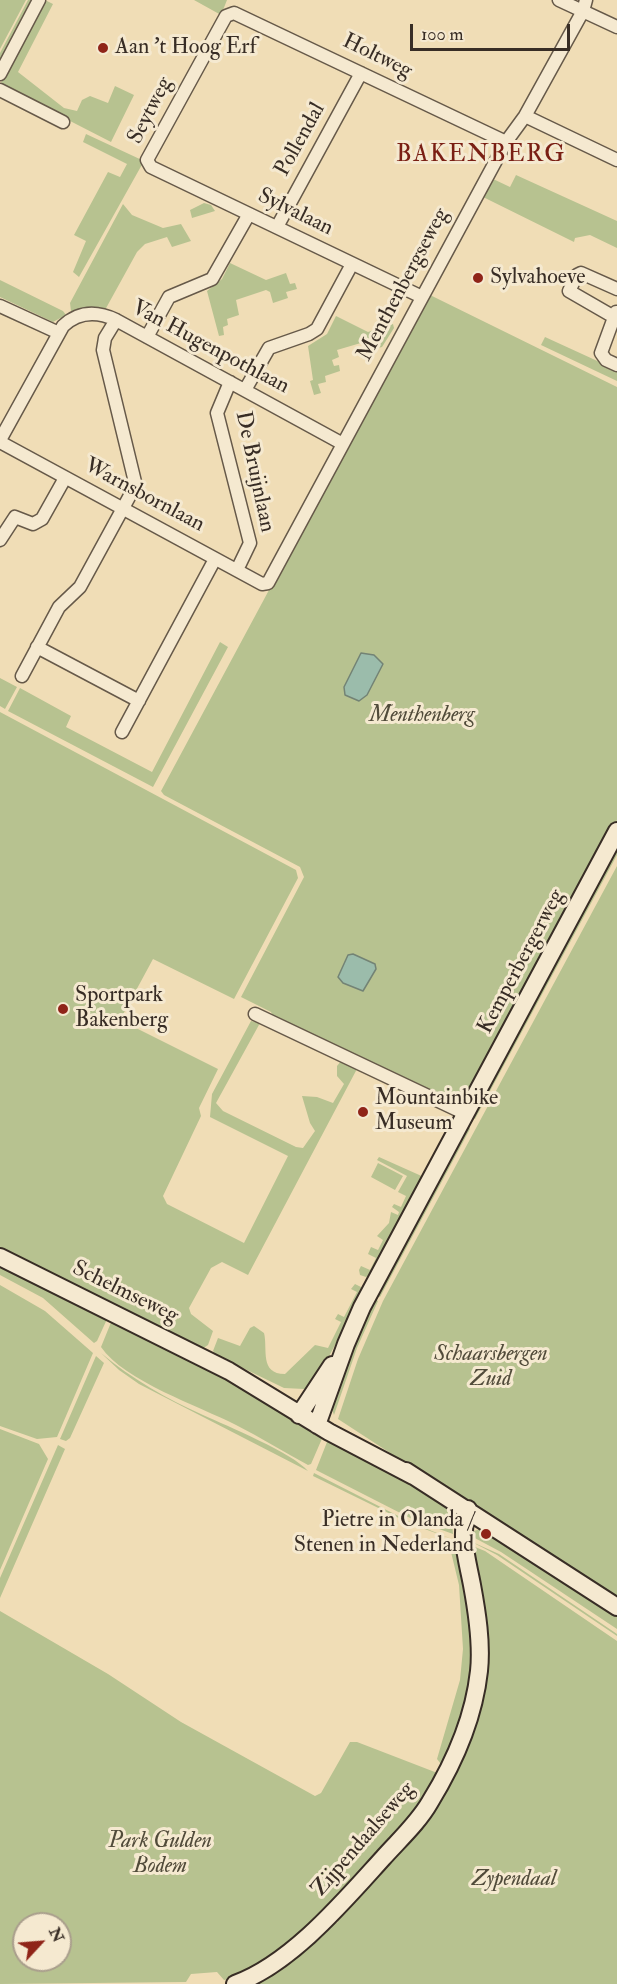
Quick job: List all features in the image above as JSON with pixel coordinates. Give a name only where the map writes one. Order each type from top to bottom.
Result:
[{"type":"main road","name":"Kemperbergerweg","points":[[320,1420],[346,1344],[362,1307],[617,831]]},
{"type":"main road","name":"Schelmseweg","points":[[0,1257],[229,1371],[255,1380],[468,1509],[617,1607]]},
{"type":"main road","name":"Kemperbergerweg","points":[[302,1410],[346,1344]]},
{"type":"main road","name":"Zijpendaalseweg","points":[[235,1984],[271,1966],[357,1886],[418,1819],[447,1772],[468,1720],[479,1669],[476,1610],[463,1542],[468,1509]]},
{"type":"street","points":[[0,74],[39,0]]},
{"type":"street","points":[[559,0],[584,6],[617,27]]},
{"type":"street","name":"Menthenbergseweg","points":[[268,583],[506,141],[525,116],[584,6]]},
{"type":"street","name":"Holtweg","points":[[230,14],[238,13],[506,141]]},
{"type":"street","name":"Seytweg","points":[[151,167],[147,160],[226,16],[230,14]]},
{"type":"street","name":"Pollendal","points":[[277,227],[361,73]]},
{"type":"street","points":[[0,90],[63,122]]},
{"type":"street","points":[[525,116],[617,160]]},
{"type":"street","name":"Sylvalaan","points":[[151,167],[422,297]]},
{"type":"street","points":[[147,337],[169,297],[212,279],[249,214]]},
{"type":"street","points":[[244,390],[269,348],[309,334],[317,328],[352,264]]},
{"type":"street","points":[[617,289],[581,273],[576,275],[569,291],[615,314],[602,353],[606,360],[617,365]]},
{"type":"street","points":[[0,306],[59,333],[0,441]]},
{"type":"street","name":"Van Hugenpothlaan","points":[[59,333],[67,322],[87,314],[98,313],[116,320],[343,444]]},
{"type":"street","points":[[22,676],[59,608],[80,587],[124,509],[135,482],[103,350],[103,342],[116,320]]},
{"type":"street","name":"De Bruijnlaan","points":[[230,382],[218,406],[218,413],[250,543],[237,570]]},
{"type":"street","name":"Warnsbornlaan","points":[[0,441],[262,584],[268,583]]},
{"type":"street","points":[[0,540],[15,517],[33,524],[42,519],[65,478]]},
{"type":"street","points":[[122,732],[215,558]]},
{"type":"street","points":[[37,647],[139,701]]},
{"type":"street","points":[[255,1014],[466,1113]]},
{"type":"green space","points":[[0,0],[26,0],[0,49]]},
{"type":"green space","points":[[28,0],[34,0],[0,64],[0,53]]},
{"type":"green space","points":[[194,0],[227,0],[221,15]]},
{"type":"green space","points":[[43,2],[53,4],[18,72],[64,108],[77,111],[82,100],[90,96],[108,103],[115,86],[134,95],[111,142],[0,85]]},
{"type":"green space","points":[[86,134],[144,161],[79,277],[73,272],[86,241],[74,235],[108,172],[120,177],[127,164],[83,142]]},
{"type":"green space","points":[[516,175],[617,221],[617,248],[590,235],[575,238],[574,242],[481,196],[491,178],[510,187]]},
{"type":"green space","points":[[204,203],[211,205],[215,211],[192,218],[190,210]]},
{"type":"green space","points":[[123,204],[132,215],[163,228],[181,224],[191,241],[172,247],[167,237],[145,244],[137,252],[105,310],[71,311],[70,303]]},
{"type":"green space","points":[[230,263],[266,280],[286,273],[290,284],[295,283],[297,289],[286,292],[288,298],[273,303],[270,292],[266,290],[236,300],[239,315],[227,319],[228,325],[223,327],[224,335],[219,336],[207,291],[222,279]]},
{"type":"green space","points":[[0,280],[63,311],[66,315],[53,322],[0,297]]},
{"type":"green space","name":"Menthenberg","points":[[430,295],[617,387],[617,820],[465,1103],[459,1104],[274,1018],[271,1012],[241,997],[304,877],[300,867],[164,795],[161,791],[427,296]]},
{"type":"green space","points":[[336,316],[368,332],[393,324],[394,328],[382,347],[374,349],[371,340],[337,350],[339,357],[332,360],[334,366],[339,365],[340,371],[325,376],[326,382],[318,384],[321,393],[314,395],[310,381],[313,380],[308,346],[327,334]]},
{"type":"green space","points":[[545,337],[617,370],[617,381],[541,345]]},
{"type":"green space","points":[[220,642],[228,647],[153,787],[8,711],[20,688],[71,716],[66,727],[152,772]]},
{"type":"green space","points":[[0,678],[17,687],[5,709],[0,706]]},
{"type":"green space","name":"Sportpark Bakenberg","points":[[0,712],[296,870],[298,878],[234,999],[153,959],[120,1020],[218,1069],[199,1108],[201,1116],[163,1196],[167,1204],[244,1243],[288,1156],[210,1117],[212,1094],[251,1021],[260,1023],[216,1103],[223,1111],[296,1147],[303,1148],[315,1131],[310,1123],[302,1096],[317,1097],[333,1103],[344,1084],[337,1076],[337,1066],[341,1061],[358,1067],[248,1275],[222,1262],[211,1268],[189,1308],[191,1314],[213,1331],[208,1345],[202,1349],[0,1253]]},
{"type":"green space","points":[[617,842],[617,855],[475,1119],[473,1118]]},
{"type":"green space","name":"Schaarsbergen Zuid","points":[[617,866],[617,1601],[338,1419],[358,1359],[383,1301]]},
{"type":"green space","points":[[465,1126],[469,1126],[470,1129],[380,1297],[376,1296]]},
{"type":"green space","points":[[379,1157],[426,1178],[370,1275],[366,1277],[360,1275],[359,1270],[361,1266],[370,1270],[376,1258],[368,1254],[371,1247],[378,1250],[383,1240],[377,1236],[389,1223],[391,1212],[398,1215],[399,1212],[392,1207],[394,1204],[401,1207],[406,1196],[398,1192],[407,1176],[377,1160]]},
{"type":"green space","points":[[378,1163],[403,1176],[395,1190],[371,1177]]},
{"type":"green space","points":[[0,1263],[108,1317],[97,1341],[94,1343],[43,1298],[0,1275]]},
{"type":"green space","points":[[355,1284],[361,1287],[361,1297],[328,1358],[310,1386],[304,1389],[284,1388],[216,1355],[213,1351],[218,1338],[240,1346],[250,1328],[254,1326],[264,1333],[266,1360],[271,1370],[285,1374],[315,1345],[328,1348],[341,1322],[335,1319],[338,1314],[344,1317],[357,1292],[351,1289]]},
{"type":"green space","points":[[0,1285],[45,1311],[93,1353],[57,1437],[37,1439],[0,1426]]},
{"type":"green space","points":[[374,1298],[378,1301],[357,1348],[334,1415],[331,1406],[333,1397]]},
{"type":"green space","points":[[112,1320],[157,1340],[324,1434],[311,1464],[308,1465],[245,1430],[163,1392],[127,1371],[101,1347]]},
{"type":"green space","points":[[101,1353],[137,1380],[163,1395],[275,1448],[308,1471],[139,1384]]},
{"type":"green space","points":[[96,1356],[104,1363],[70,1438],[66,1441],[60,1439]]},
{"type":"green space","points":[[0,1429],[39,1444],[48,1459],[0,1570]]},
{"type":"green space","points":[[329,1437],[441,1501],[450,1512],[453,1534],[414,1520],[316,1470]]},
{"type":"green space","points":[[58,1445],[65,1449],[0,1598],[0,1578]]},
{"type":"green space","points":[[314,1473],[412,1523],[452,1539],[411,1524],[313,1476]]},
{"type":"green space","points":[[483,1528],[617,1613],[617,1629],[501,1552],[471,1536],[471,1532]]},
{"type":"green space","points":[[470,1541],[499,1554],[617,1636],[497,1555]]},
{"type":"green space","name":"Zypendaal","points":[[470,1545],[485,1551],[617,1641],[617,1984],[252,1984],[331,1921],[337,1923],[336,1919],[423,1827],[480,1697]]},
{"type":"green space","points":[[458,1549],[473,1628],[470,1695],[444,1768],[437,1759],[460,1680],[463,1649],[459,1585],[451,1552]]},
{"type":"green space","name":"Park Gulden Bodem","points":[[0,1611],[108,1674],[181,1722],[315,1796],[321,1793],[350,1742],[357,1742],[440,1774],[425,1802],[326,1909],[267,1962],[235,1978],[224,1980],[217,1972],[191,1974],[186,1982],[0,1984]]},
{"type":"shaded area","points":[[361,653],[374,655],[383,664],[367,695],[359,701],[345,695],[344,687]]},
{"type":"shaded area","points":[[353,954],[375,964],[376,969],[363,991],[343,983],[338,977],[348,955]]},
{"type":"place","name":"Aan 't Hoog Erf","points":[[103,48]]},
{"type":"place","name":"Sylvahoeve","points":[[478,278]]},
{"type":"place","name":"Sportpark Bakenberg","points":[[63,1009]]},
{"type":"place","name":"Mountainbike Museum","points":[[363,1112]]},
{"type":"place","name":"Pietre in Olanda / Stenen in Nederland","points":[[486,1534]]},
{"type":"district","name":"BAKENBERG","points":[[481,156]]}]
